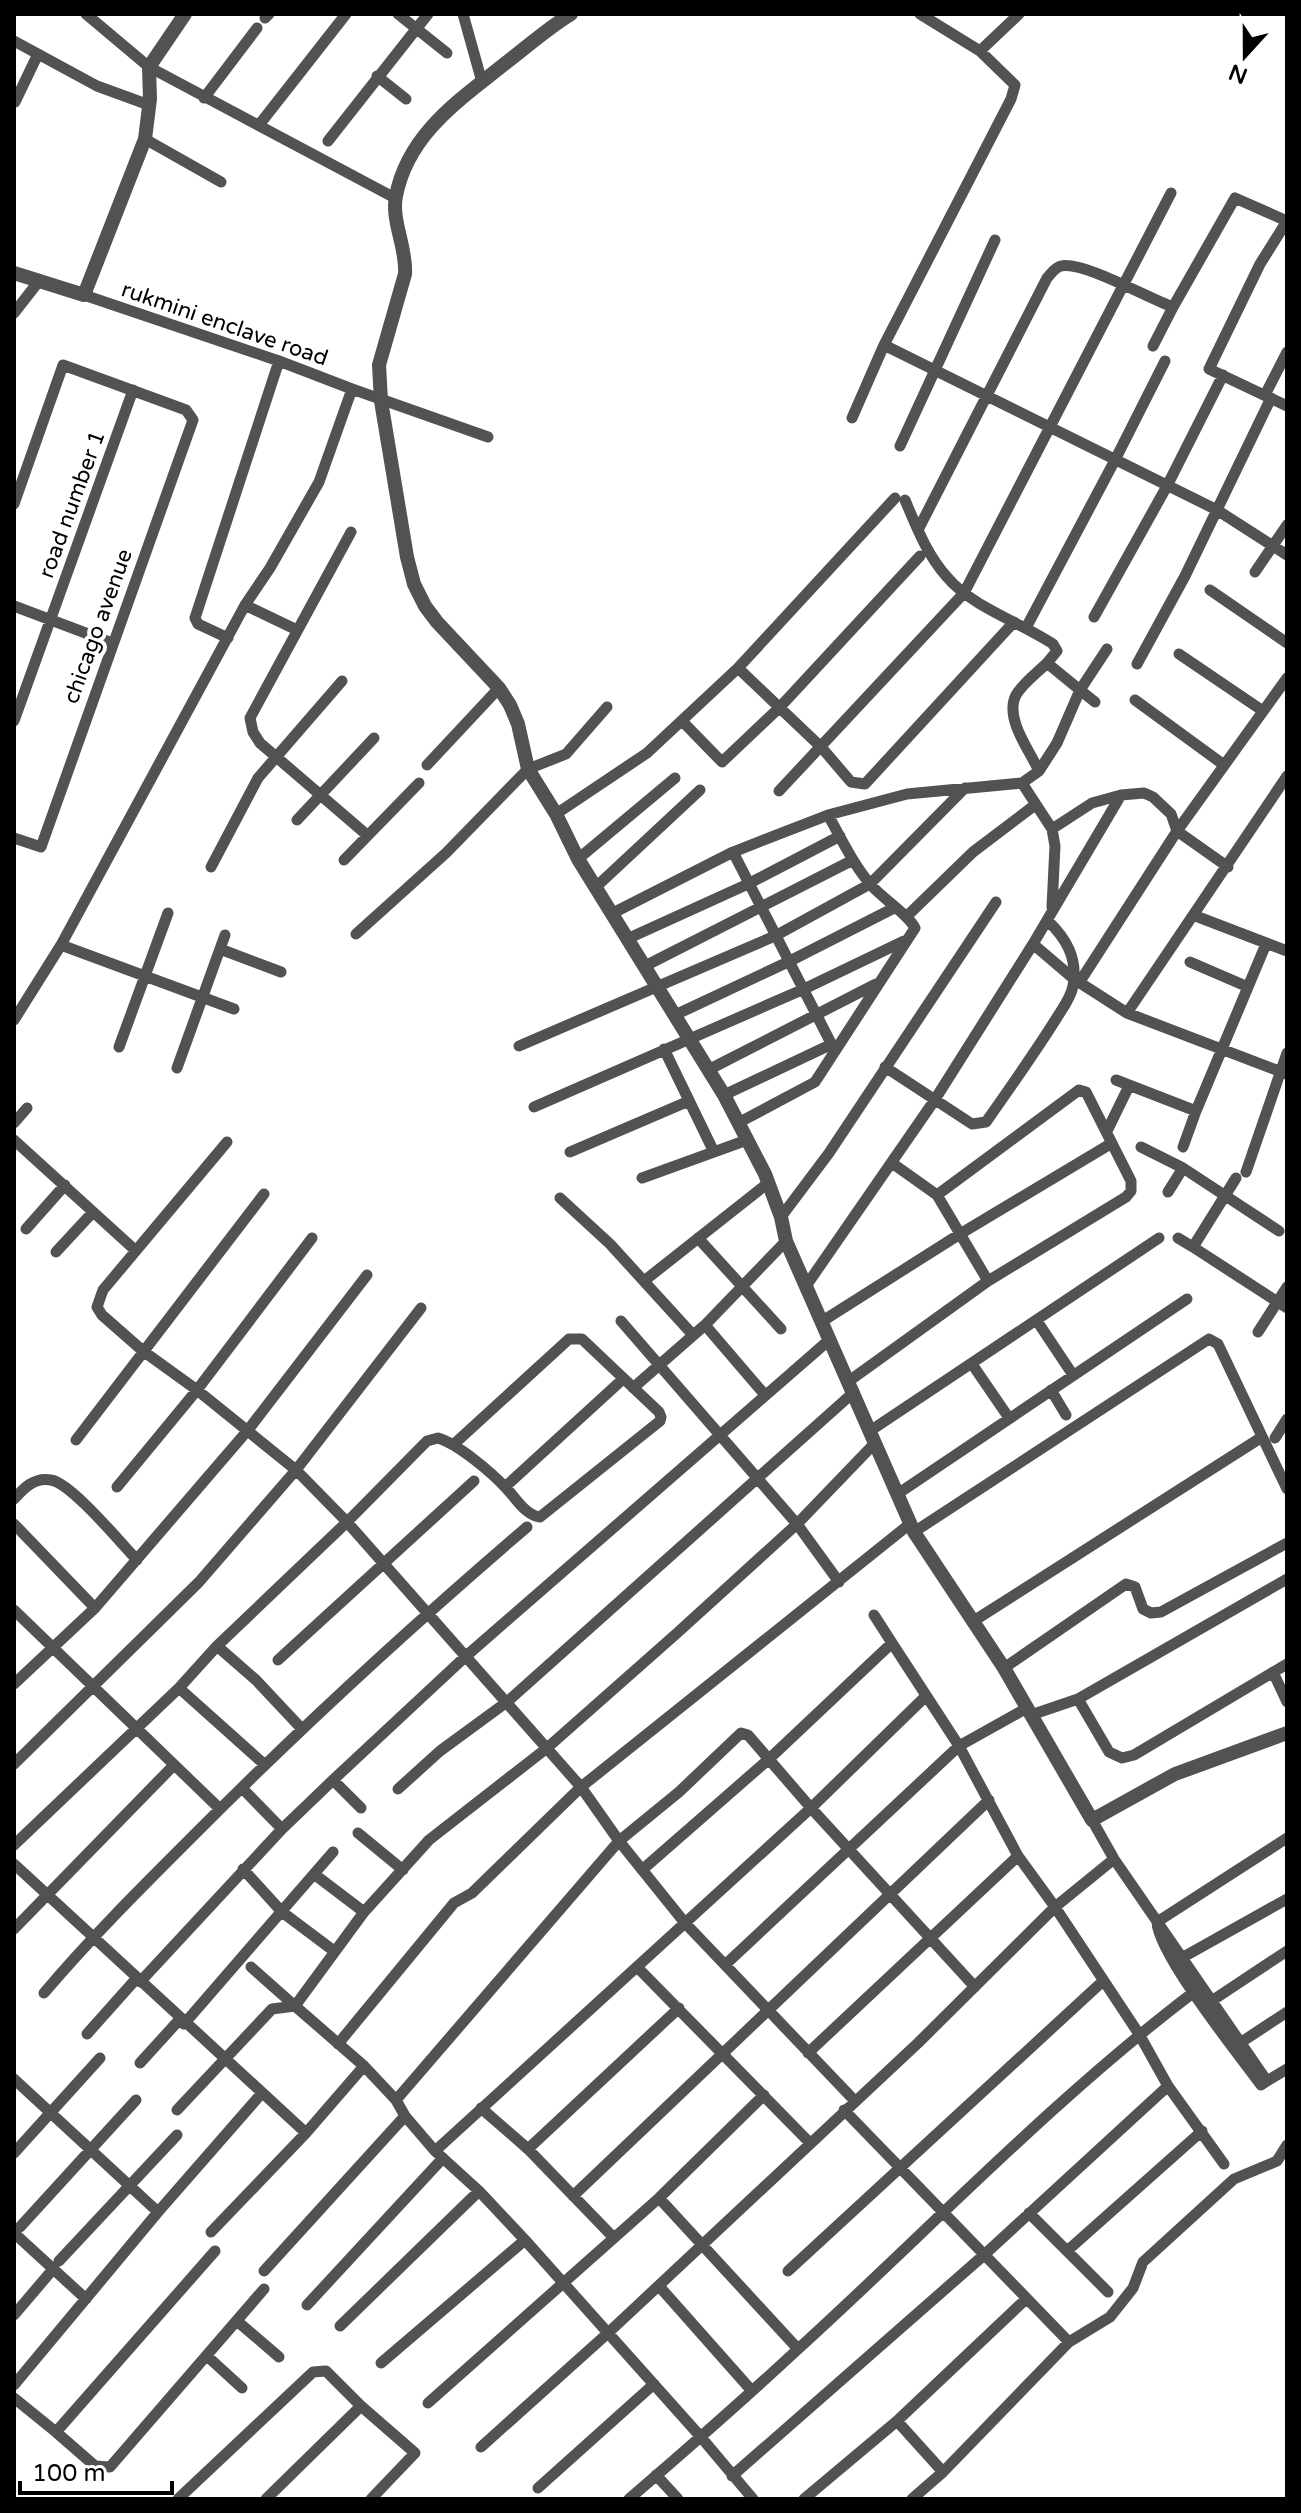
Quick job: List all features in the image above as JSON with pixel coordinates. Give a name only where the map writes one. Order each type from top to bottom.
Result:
[{"type":"street","points":[[86,14],[149,67],[395,198]]},
{"type":"street","points":[[14,273],[84,295],[145,139],[149,67],[185,14]]},
{"type":"street","points":[[259,125],[346,14]]},
{"type":"street","points":[[398,14],[447,53]]},
{"type":"street","points":[[328,141],[428,14]]},
{"type":"street","points":[[463,14],[482,82]]},
{"type":"street","points":[[980,51],[1019,14]]},
{"type":"street","points":[[564,15],[448,108],[426,131],[410,157],[395,198],[406,260],[405,274],[381,356],[381,401],[414,584],[437,622],[499,688],[518,724],[528,769],[556,814],[578,859],[724,1095],[768,1183],[786,1241],[912,1528],[1004,1668],[1114,1859],[1157,1922],[1157,1930],[1261,2085],[1287,2069]]},
{"type":"street","points":[[852,418],[884,345],[1011,99],[1015,85],[980,51],[925,15]]},
{"type":"street","points":[[204,98],[264,20]]},
{"type":"street","points":[[14,41],[97,86],[149,105]]},
{"type":"street","points":[[15,102],[38,54]]},
{"type":"street","points":[[377,76],[406,99]]},
{"type":"street","points":[[145,139],[221,182]]},
{"type":"street","points":[[779,791],[964,593],[1171,193]]},
{"type":"street","points":[[1153,346],[1235,198],[1287,221],[1260,264],[1209,369],[1287,406]]},
{"type":"street","points":[[900,446],[995,240]]},
{"type":"street","points":[[918,530],[985,396],[1055,268],[1065,265],[1123,283],[1173,307]]},
{"type":"street","points":[[14,313],[39,281]]},
{"type":"street","name":"rukmini enclave road","points":[[84,295],[488,437]]},
{"type":"street","points":[[884,345],[1217,510],[1287,555]]},
{"type":"street","points":[[1137,664],[1217,510],[1287,352]]},
{"type":"street","points":[[228,638],[198,624],[195,618],[279,361]]},
{"type":"street","points":[[1027,626],[1165,361]]},
{"type":"street","points":[[14,504],[63,365],[133,390]]},
{"type":"street","points":[[1094,617],[1167,486],[1223,375]]},
{"type":"street","points":[[14,1020],[61,945],[245,605],[319,482],[352,389]]},
{"type":"street","name":"chicago avenue","points":[[14,838],[41,847],[193,420],[186,410],[133,390]]},
{"type":"street","name":"road number 1","points":[[14,721],[133,390]]},
{"type":"street","points":[[556,814],[647,753],[682,721],[738,668],[900,499],[948,579],[964,593],[1014,622],[1027,626],[1056,647],[1057,651],[1024,685],[1013,704],[1015,722],[1039,771]]},
{"type":"street","points":[[1255,572],[1287,525]]},
{"type":"street","points":[[351,532],[250,718],[253,732],[260,743],[367,835]]},
{"type":"street","points":[[682,721],[722,762],[780,707],[920,556]]},
{"type":"street","points":[[1210,590],[1287,643]]},
{"type":"street","points":[[245,605],[297,630]]},
{"type":"street","points":[[14,606],[112,643]]},
{"type":"street","points":[[738,668],[822,748],[851,782],[865,784],[1014,622]]},
{"type":"street","points":[[613,913],[733,852],[828,815],[907,794],[1022,783],[1039,771],[1065,727],[1080,690],[1107,649]]},
{"type":"street","points":[[1179,654],[1263,711]]},
{"type":"street","points":[[1047,663],[1095,702]]},
{"type":"street","points":[[885,1067],[972,1124],[986,1122],[1177,831],[1287,678]]},
{"type":"street","points":[[211,867],[252,789],[276,756],[342,681]]},
{"type":"street","points":[[427,765],[499,688]]},
{"type":"street","points":[[1135,700],[1224,765]]},
{"type":"street","points":[[356,934],[446,853],[528,769],[566,754],[607,707]]},
{"type":"street","points":[[297,820],[374,738]]},
{"type":"street","points":[[1127,1013],[1287,776]]},
{"type":"street","points":[[578,859],[675,778]]},
{"type":"street","points":[[344,860],[419,783]]},
{"type":"street","points":[[1022,783],[1052,829],[1055,846],[1049,916],[1071,952],[1076,981]]},
{"type":"street","points":[[519,1046],[775,936],[870,884],[965,788]]},
{"type":"street","points":[[597,886],[700,790]]},
{"type":"street","points":[[1052,829],[1092,803],[1144,793],[1171,814],[1177,831],[1228,867]]},
{"type":"street","points":[[806,1286],[934,1101],[1033,944],[1121,795]]},
{"type":"street","points":[[906,917],[973,852],[1035,805]]},
{"type":"street","points":[[738,1123],[810,1086],[833,1046],[915,928],[870,884],[828,815]]},
{"type":"street","points":[[627,939],[748,884],[840,836]]},
{"type":"street","points":[[733,852],[833,1046]]},
{"type":"street","points":[[645,966],[853,860]]},
{"type":"street","points":[[781,1217],[829,1153],[996,902]]},
{"type":"street","points":[[675,1015],[894,908]]},
{"type":"street","points":[[119,1047],[168,913]]},
{"type":"street","points":[[1193,915],[1287,951]]},
{"type":"street","points":[[177,1068],[225,935]]},
{"type":"street","points":[[534,1107],[804,989],[905,941]]},
{"type":"street","points":[[1033,944],[1076,981],[1127,1013],[1284,1073]]},
{"type":"street","points":[[1183,1147],[1266,944]]},
{"type":"street","points":[[61,945],[234,1009]]},
{"type":"street","points":[[220,949],[281,972]]},
{"type":"street","points":[[1190,962],[1248,987]]},
{"type":"street","points":[[708,1070],[880,981]]},
{"type":"street","points":[[724,1095],[833,1046]]},
{"type":"street","points":[[664,1049],[714,1152]]},
{"type":"street","points":[[1193,1247],[1224,1196],[1241,1175],[1284,1073],[1287,1053]]},
{"type":"street","points":[[1116,1080],[1196,1111]]},
{"type":"street","points":[[1107,1131],[1129,1086]]},
{"type":"street","points":[[398,1789],[440,1751],[507,1702],[757,1480],[851,1386],[988,1281],[1126,1197],[1131,1191],[1131,1181],[1089,1095],[1079,1090],[937,1195]]},
{"type":"street","points":[[570,1152],[689,1101]]},
{"type":"street","points":[[14,1123],[27,1108]]},
{"type":"street","points":[[14,1140],[135,1250]]},
{"type":"street","points":[[642,1178],[747,1140]]},
{"type":"street","points":[[227,1142],[103,1290],[97,1307],[102,1315],[143,1351],[296,1470],[347,1522],[425,1614],[581,1787],[619,1841],[685,1923],[854,2100]]},
{"type":"street","points":[[821,1322],[1112,1143]]},
{"type":"street","points":[[1141,1147],[1183,1168],[1279,1231]]},
{"type":"street","points":[[892,1163],[937,1195],[988,1281]]},
{"type":"street","points":[[1168,1192],[1183,1168]]},
{"type":"street","points":[[644,1281],[768,1183]]},
{"type":"street","points":[[26,1229],[65,1185]]},
{"type":"street","points":[[76,1440],[264,1194]]},
{"type":"street","points":[[560,1198],[610,1244],[693,1335]]},
{"type":"street","points":[[56,1252],[93,1212]]},
{"type":"street","points":[[117,1487],[197,1390],[312,1238]]},
{"type":"street","points":[[698,1238],[781,1329]]},
{"type":"street","points":[[177,2110],[272,2009],[295,2006],[364,1912],[429,1840],[547,1748],[797,1524],[872,1437],[972,1364],[1159,1238]]},
{"type":"street","points":[[1178,1238],[1282,1305]]},
{"type":"street","points":[[633,1388],[705,1325],[786,1241]]},
{"type":"street","points":[[14,1684],[95,1608],[137,1560],[248,1430],[367,1275]]},
{"type":"street","points":[[1258,1332],[1282,1305],[1287,1287]]},
{"type":"street","points":[[899,1493],[1187,1299]]},
{"type":"street","points":[[14,1764],[199,1582],[296,1470],[421,1308]]},
{"type":"street","points":[[621,1321],[797,1524],[839,1582]]},
{"type":"street","points":[[1037,1321],[1073,1375]]},
{"type":"street","points":[[705,1325],[765,1395]]},
{"type":"street","points":[[14,1845],[179,1688],[217,1646],[427,1441],[438,1438],[453,1445],[505,1487],[531,1515],[543,1516],[660,1421],[659,1412],[582,1339],[569,1339],[453,1445]]},
{"type":"street","points":[[338,2044],[454,1903],[472,1893],[581,1787],[839,1582],[912,1528],[1209,1339],[1218,1344],[1287,1489]]},
{"type":"street","points":[[87,2034],[243,1869],[333,1780],[465,1657],[828,1341]]},
{"type":"street","points":[[972,1364],[1009,1418]]},
{"type":"street","points":[[505,1487],[623,1379]]},
{"type":"street","points":[[1051,1390],[1066,1415]]},
{"type":"street","points":[[1275,1438],[1287,1419]]},
{"type":"street","points":[[972,1622],[1262,1437]]},
{"type":"street","points":[[14,1499],[23,1488],[36,1481],[56,1481],[70,1490],[137,1560]]},
{"type":"street","points":[[278,1660],[384,1567],[474,1481]]},
{"type":"street","points":[[14,1524],[95,1608]]},
{"type":"street","points":[[44,1993],[92,1937],[301,1728],[425,1614],[527,1527]]},
{"type":"street","points":[[1004,1668],[1126,1584],[1135,1587],[1143,1609],[1151,1613],[1161,1612],[1287,1543]]},
{"type":"street","points":[[726,1964],[959,1746],[1029,1712],[1078,1699],[1287,1579]]},
{"type":"street","points":[[14,1610],[220,1809]]},
{"type":"street","points":[[874,1615],[959,1746],[1018,1856],[1139,2034],[1168,2086],[1224,2164]]},
{"type":"street","points":[[642,1870],[769,1759],[892,1643]]},
{"type":"street","points":[[217,1646],[256,1680],[301,1728]]},
{"type":"street","points":[[1078,1699],[1109,1752],[1122,1758],[1134,1755],[1287,1664]]},
{"type":"street","points":[[1273,1672],[1287,1702]]},
{"type":"street","points":[[179,1688],[265,1765]]},
{"type":"street","points":[[307,2305],[481,2108],[811,1808],[926,1696]]},
{"type":"street","points":[[1092,1820],[1175,1774],[1287,1733]]},
{"type":"street","points":[[396,2100],[619,1841],[679,1792],[738,1734],[748,1735],[975,1987]]},
{"type":"street","points":[[14,1929],[174,1765]]},
{"type":"street","points":[[333,1780],[361,1808]]},
{"type":"street","points":[[242,1788],[282,1829]]},
{"type":"street","points":[[573,2196],[989,1800]]},
{"type":"street","points":[[358,1833],[403,1870]]},
{"type":"street","points":[[1157,1922],[1285,1843]]},
{"type":"street","points":[[140,2063],[182,2022],[333,1852]]},
{"type":"street","points":[[808,2053],[1018,1856]]},
{"type":"street","points":[[481,2447],[659,2286],[975,1987],[1055,1907],[1114,1859]]},
{"type":"street","points":[[14,1864],[306,2133]]},
{"type":"street","points":[[243,1869],[282,1912],[334,1951]]},
{"type":"street","points":[[314,1874],[364,1912]]},
{"type":"street","points":[[1178,1960],[1287,1899]]},
{"type":"street","points":[[1208,2004],[1287,1951]]},
{"type":"street","points":[[1178,1960],[1194,1992],[1208,2004]]},
{"type":"street","points":[[251,1967],[364,2066],[439,2154],[479,2191],[562,2281],[753,2499]]},
{"type":"street","points":[[637,1967],[810,2143]]},
{"type":"street","points":[[788,2271],[1102,1982]]},
{"type":"street","points":[[629,2499],[798,2349],[942,2210],[1139,2034],[1194,1992]]},
{"type":"street","points":[[528,2149],[679,2008]]},
{"type":"street","points":[[1237,2045],[1287,2012]]},
{"type":"street","points":[[14,2153],[100,2058]]},
{"type":"street","points":[[211,2232],[306,2133],[364,2066]]},
{"type":"street","points":[[14,2079],[158,2212]]},
{"type":"street","points":[[732,2476],[984,2255],[1168,2086]]},
{"type":"street","points":[[14,2385],[262,2093]]},
{"type":"street","points":[[428,2403],[659,2198],[764,2095]]},
{"type":"street","points":[[86,2299],[57,2265],[17,2230],[136,2100]]},
{"type":"street","points":[[481,2108],[528,2149],[614,2238]]},
{"type":"street","points":[[844,2110],[1069,2342]]},
{"type":"street","points":[[264,2271],[405,2116]]},
{"type":"street","points":[[1067,2251],[1202,2131]]},
{"type":"street","points":[[14,2315],[177,2135]]},
{"type":"street","points":[[912,2499],[943,2472],[1069,2342],[1110,2317],[1133,2288],[1143,2262],[1234,2179],[1277,2161],[1287,2145]]},
{"type":"street","points":[[340,2326],[479,2191]]},
{"type":"street","points":[[659,2198],[798,2349]]},
{"type":"street","points":[[1029,2213],[1108,2292]]},
{"type":"street","points":[[381,2363],[525,2240]]},
{"type":"street","points":[[56,2432],[215,2251]]},
{"type":"street","points":[[659,2286],[752,2391]]},
{"type":"street","points":[[14,2398],[95,2466],[110,2467],[264,2289]]},
{"type":"street","points":[[804,2499],[897,2421],[1026,2299]]},
{"type":"street","points":[[237,2321],[279,2357]]},
{"type":"street","points":[[207,2356],[242,2388]]},
{"type":"street","points":[[178,2499],[313,2372],[326,2371],[415,2453],[371,2499]]},
{"type":"street","points":[[538,2488],[654,2384]]},
{"type":"street","points":[[266,2499],[361,2406]]},
{"type":"street","points":[[897,2421],[943,2472]]},
{"type":"street","points":[[656,2475],[678,2499]]}]
